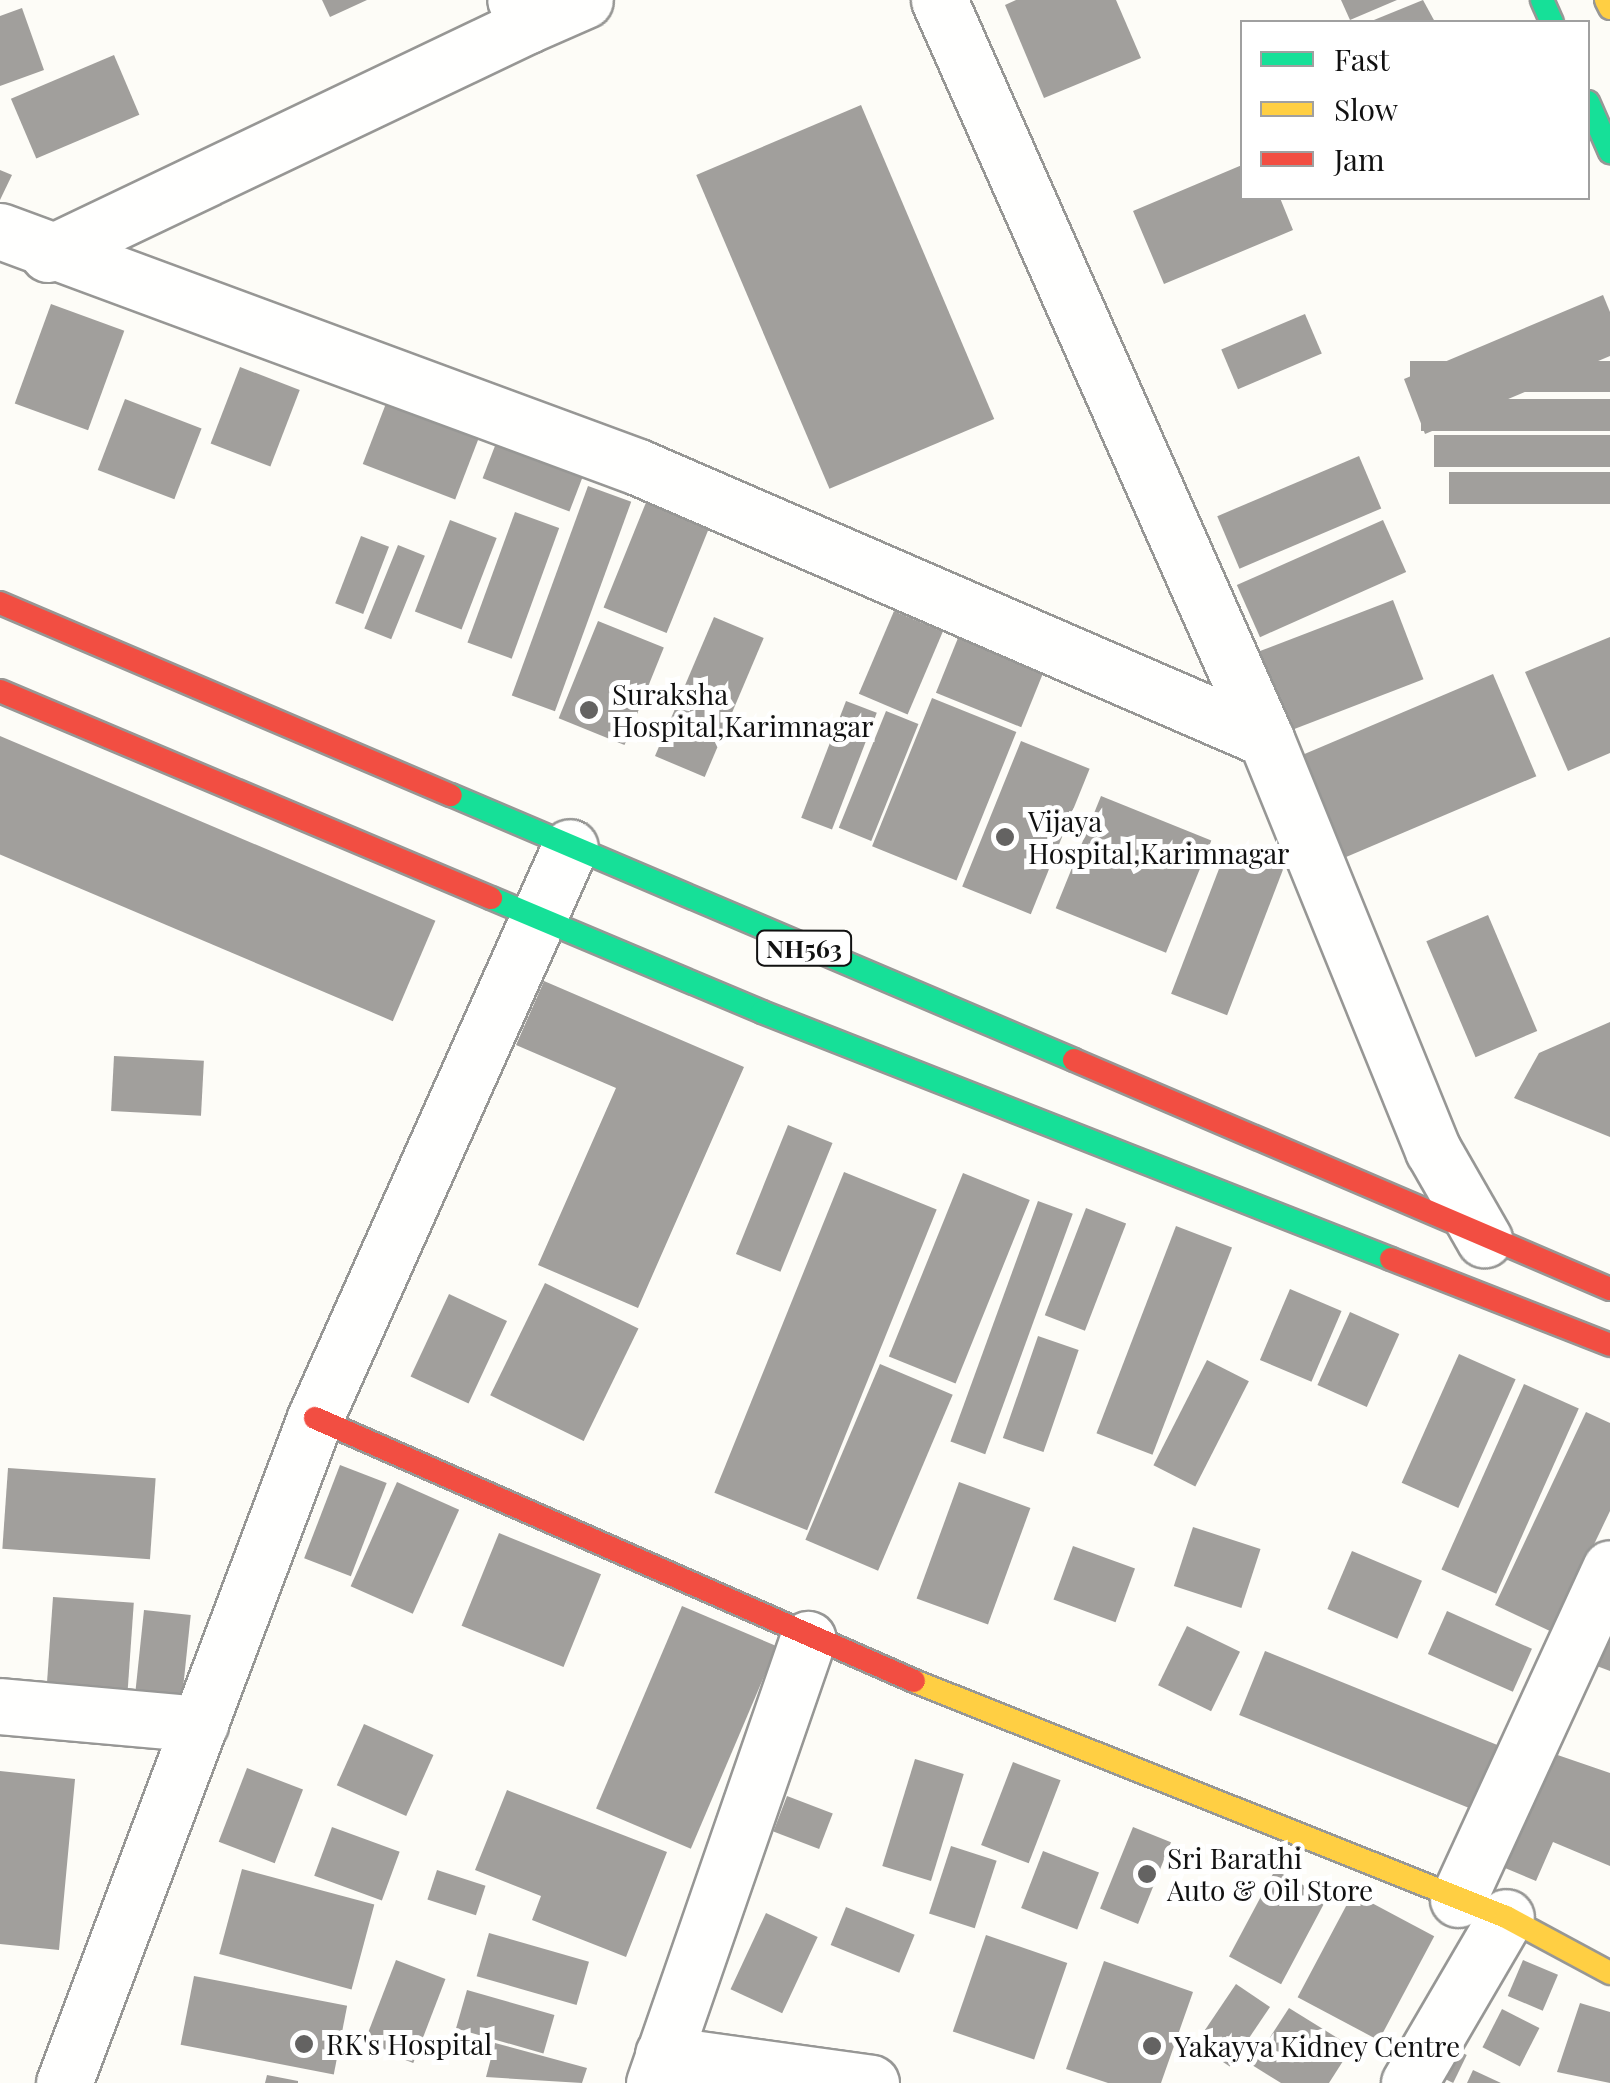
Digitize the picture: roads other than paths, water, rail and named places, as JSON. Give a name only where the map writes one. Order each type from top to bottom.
[{"type":"main road","points":[[1606,0],[1610,8]]},
{"type":"main road","points":[[1590,107],[1610,152]]},
{"type":"main road","name":"NH563","points":[[0,604],[1484,1240],[1610,1289]]},
{"type":"main road","name":"NH563","points":[[0,691],[536,917],[1610,1345]]},
{"type":"main road","points":[[315,1418],[808,1640],[1482,1908],[1610,1973]]},
{"type":"street","points":[[24,243],[521,12],[585,0]]},
{"type":"street","points":[[939,0],[1266,739],[1434,1150],[1484,1240]]},
{"type":"street","points":[[24,243],[638,466],[1266,739]]},
{"type":"street","points":[[64,2083],[315,1418],[570,847]]},
{"type":"street","points":[[1409,2083],[1482,1908],[1610,1568]]},
{"type":"street","points":[[808,1640],[658,2068],[870,2083]]},
{"type":"street","points":[[0,1706],[200,1724]]},
{"type":"place","name":"Suraksha Hospital,Karimnagar","points":[[589,710]]},
{"type":"place","name":"Vijaya Hospital,Karimnagar","points":[[1005,837]]},
{"type":"place","name":"Sri Barathi Auto & Oil Store","points":[[1147,1874]]},
{"type":"place","name":"RK's Hospital","points":[[304,2044]]},
{"type":"place","name":"Yakayya Kidney Centre","points":[[1152,2046]]}]
